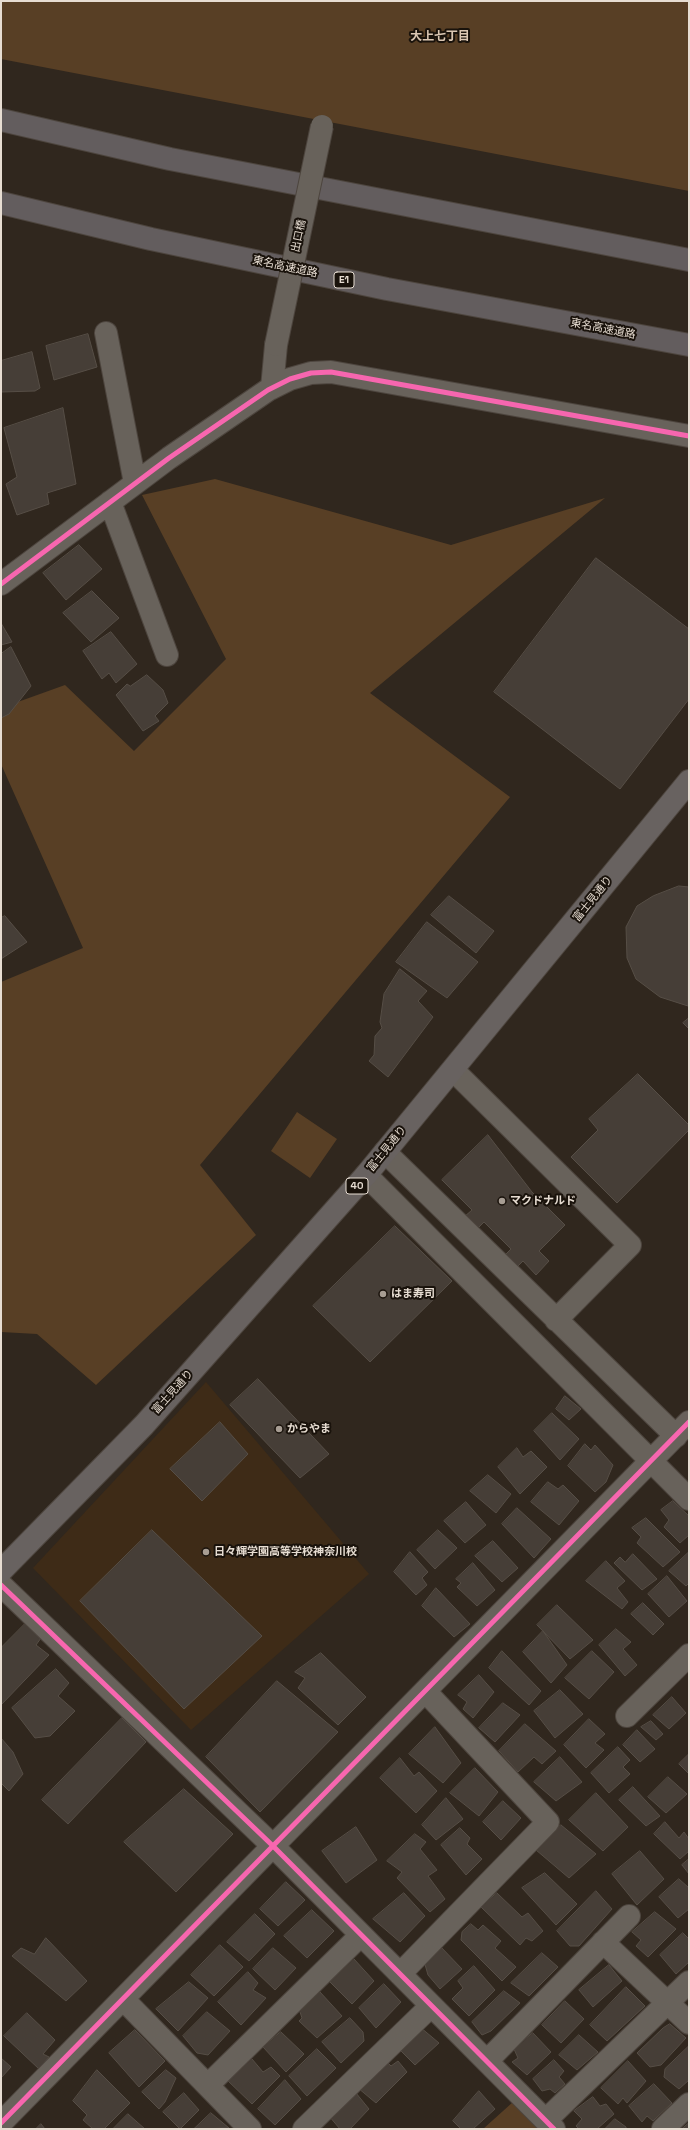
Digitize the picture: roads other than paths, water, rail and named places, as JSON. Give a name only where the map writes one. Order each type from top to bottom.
[{"type":"highway","points":[[1,120],[170,159],[689,260]]},
{"type":"highway","name":"東名高速道路","points":[[1,203],[151,239],[387,289],[689,345]]},
{"type":"main road","name":"富士見通り","points":[[1,1571],[144,1425],[366,1175],[689,781]]},
{"type":"street","name":"出口橋","points":[[272,388],[276,345],[322,126]]},
{"type":"street","points":[[106,333],[135,483]]},
{"type":"street","points":[[1,584],[135,483],[272,388],[311,373],[331,372],[689,436]]},
{"type":"street","points":[[110,502],[167,655]]},
{"type":"street","points":[[453,1070],[630,1245],[556,1320]]},
{"type":"street","points":[[1,2123],[682,1429],[556,1320],[384,1152]]},
{"type":"street","points":[[366,1175],[689,1499]]},
{"type":"street","points":[[1,1585],[273,1846],[550,2125],[689,1982]]},
{"type":"street","points":[[627,1716],[689,1655]]},
{"type":"street","points":[[400,1974],[548,1822],[425,1691]]},
{"type":"street","points":[[487,2061],[629,1916]]},
{"type":"street","points":[[208,2085],[361,1935]]},
{"type":"street","points":[[603,1942],[689,2023]]},
{"type":"street","points":[[123,1999],[250,2129]]},
{"type":"street","points":[[304,2129],[431,2006]]},
{"type":"street","points":[[663,2129],[689,2104]]},
{"type":"place","name":"マクドナルド","points":[[502,1201]]},
{"type":"place","name":"はま寿司","points":[[383,1294]]},
{"type":"place","name":"からやま","points":[[279,1429]]},
{"type":"place","name":"日々輝学園高等学校神奈川校","points":[[206,1552]]},
{"type":"district","name":"大上七丁目","points":[[440,37]]}]
